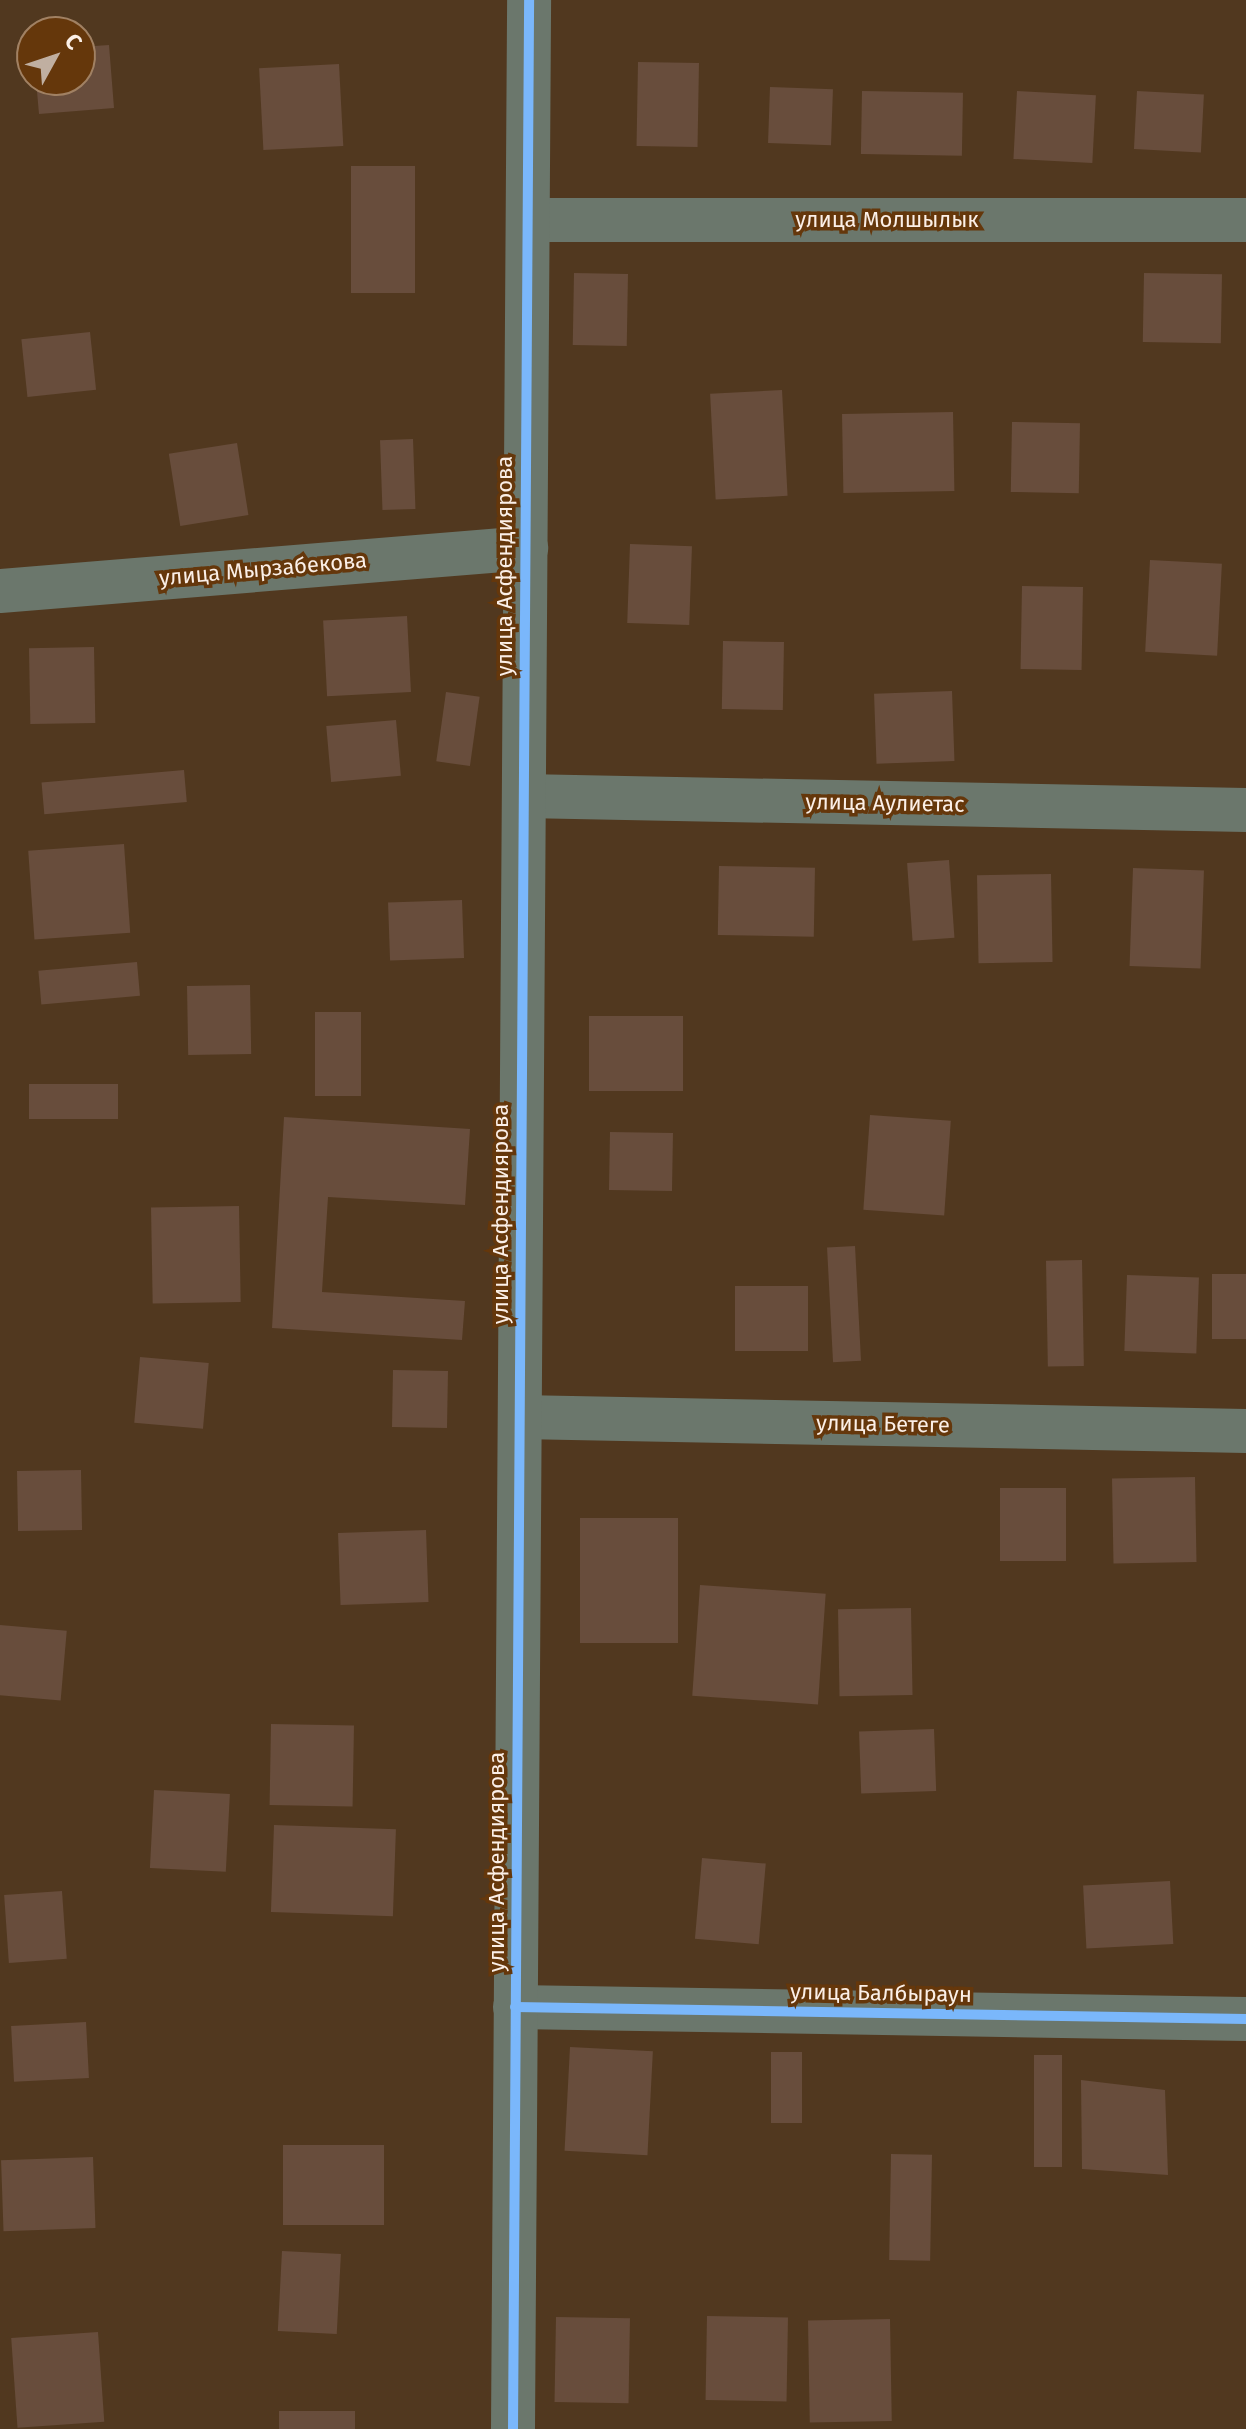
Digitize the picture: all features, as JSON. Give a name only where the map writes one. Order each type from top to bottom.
[{"type":"street","name":"улица Асфендиярова","points":[[513,2429],[529,0]]},
{"type":"street","name":"улица Молшылык","points":[[528,220],[1246,220]]},
{"type":"street","name":"улица Мырзабекова","points":[[0,591],[526,548]]},
{"type":"street","name":"улица Аулиетас","points":[[524,796],[1246,810]]},
{"type":"street","name":"улица Бетеге","points":[[520,1417],[1246,1431]]},
{"type":"street","name":"улица Балбыраун","points":[[515,2007],[1246,2019]]},
{"type":"building","points":[[109,45],[114,108],[39,114],[37,96],[96,96],[96,46]]},
{"type":"building","points":[[638,62],[699,63],[698,147],[637,146]]},
{"type":"building","points":[[339,64],[343,146],[263,150],[259,68]]},
{"type":"building","points":[[770,87],[833,89],[831,145],[768,143]]},
{"type":"building","points":[[862,91],[963,93],[962,156],[861,154]]},
{"type":"building","points":[[1017,91],[1096,95],[1092,163],[1013,159]]},
{"type":"building","points":[[1137,91],[1204,95],[1201,152],[1134,149]]},
{"type":"building","points":[[351,166],[415,166],[415,293],[351,293]]},
{"type":"building","points":[[574,273],[628,274],[627,346],[573,345]]},
{"type":"building","points":[[1144,273],[1222,274],[1221,343],[1143,342]]},
{"type":"building","points":[[90,332],[96,390],[27,397],[21,339]]},
{"type":"building","points":[[782,390],[788,496],[716,500],[710,394]]},
{"type":"building","points":[[953,412],[954,491],[843,493],[842,414]]},
{"type":"building","points":[[1012,422],[1080,423],[1079,493],[1011,492]]},
{"type":"building","points":[[413,439],[415,509],[382,510],[380,440]]},
{"type":"building","points":[[237,443],[248,515],[180,526],[169,454]]},
{"type":"building","points":[[630,544],[692,546],[689,625],[627,623]]},
{"type":"building","points":[[1150,560],[1222,564],[1217,656],[1145,652]]},
{"type":"building","points":[[1022,586],[1083,587],[1082,670],[1021,669]]},
{"type":"building","points":[[407,616],[411,692],[327,696],[323,620]]},
{"type":"building","points":[[723,641],[784,642],[783,710],[722,709]]},
{"type":"building","points":[[94,647],[95,723],[30,724],[29,648]]},
{"type":"building","points":[[952,691],[954,761],[876,764],[874,694]]},
{"type":"building","points":[[446,692],[480,697],[470,766],[436,761]]},
{"type":"building","points":[[396,720],[401,776],[331,782],[326,726]]},
{"type":"building","points":[[184,770],[187,802],[44,814],[42,782]]},
{"type":"building","points":[[124,844],[130,933],[34,939],[28,851]]},
{"type":"building","points":[[949,860],[954,938],[913,941],[907,863]]},
{"type":"building","points":[[719,866],[815,868],[814,937],[718,935]]},
{"type":"building","points":[[1133,868],[1204,870],[1201,968],[1130,966]]},
{"type":"building","points":[[1051,874],[1053,962],[979,963],[977,875]]},
{"type":"building","points":[[462,900],[464,958],[390,961],[388,903]]},
{"type":"building","points":[[137,962],[140,996],[41,1004],[38,971]]},
{"type":"building","points":[[250,985],[251,1054],[188,1055],[187,986]]},
{"type":"building","points":[[315,1012],[361,1012],[361,1096],[315,1096]]},
{"type":"building","points":[[589,1016],[683,1016],[683,1091],[589,1091]]},
{"type":"building","points":[[29,1084],[118,1084],[118,1119],[29,1119]]},
{"type":"building","points":[[870,1115],[951,1121],[944,1215],[863,1210]]},
{"type":"building","points":[[284,1117],[470,1129],[465,1205],[328,1197],[322,1292],[465,1301],[462,1340],[272,1328]]},
{"type":"building","points":[[610,1132],[673,1133],[672,1191],[609,1190]]},
{"type":"building","points":[[239,1206],[241,1302],[153,1304],[151,1208]]},
{"type":"building","points":[[855,1246],[861,1361],[833,1362],[827,1247]]},
{"type":"building","points":[[1082,1260],[1084,1366],[1048,1367],[1046,1261]]},
{"type":"building","points":[[1212,1274],[1246,1274],[1246,1339],[1212,1339]]},
{"type":"building","points":[[1127,1275],[1199,1278],[1196,1353],[1124,1351]]},
{"type":"building","points":[[735,1286],[808,1286],[808,1351],[735,1351]]},
{"type":"building","points":[[140,1357],[209,1363],[203,1429],[134,1423]]},
{"type":"building","points":[[393,1370],[448,1371],[447,1428],[392,1427]]},
{"type":"building","points":[[81,1470],[82,1530],[18,1531],[17,1471]]},
{"type":"building","points":[[1195,1477],[1196,1562],[1113,1563],[1112,1478]]},
{"type":"building","points":[[1000,1488],[1066,1488],[1066,1561],[1000,1561]]},
{"type":"building","points":[[580,1518],[678,1518],[678,1643],[580,1643]]},
{"type":"building","points":[[426,1530],[429,1602],[341,1605],[338,1533]]},
{"type":"building","points":[[700,1585],[826,1594],[818,1705],[692,1696]]},
{"type":"building","points":[[911,1608],[913,1695],[840,1696],[838,1609]]},
{"type":"building","points":[[0,1625],[67,1631],[61,1701],[0,1695]]},
{"type":"building","points":[[271,1724],[354,1725],[353,1806],[270,1805]]},
{"type":"building","points":[[934,1729],[936,1791],[861,1794],[859,1732]]},
{"type":"building","points":[[154,1790],[230,1794],[226,1872],[150,1868]]},
{"type":"building","points":[[274,1825],[396,1829],[393,1916],[271,1912]]},
{"type":"building","points":[[702,1858],[766,1864],[759,1944],[695,1939]]},
{"type":"building","points":[[1170,1881],[1173,1944],[1086,1948],[1083,1886]]},
{"type":"building","points":[[62,1891],[67,1959],[9,1963],[4,1895]]},
{"type":"building","points":[[86,2022],[89,2078],[14,2082],[11,2026]]},
{"type":"building","points":[[570,2047],[653,2051],[647,2155],[565,2151]]},
{"type":"building","points":[[771,2052],[802,2052],[802,2123],[771,2123]]},
{"type":"building","points":[[1034,2055],[1062,2055],[1062,2167],[1034,2167]]},
{"type":"building","points":[[1081,2080],[1165,2090],[1168,2175],[1082,2169]]},
{"type":"building","points":[[283,2145],[384,2145],[384,2225],[283,2225]]},
{"type":"building","points":[[891,2154],[932,2155],[930,2261],[889,2260]]},
{"type":"building","points":[[93,2157],[95,2228],[4,2231],[1,2160]]},
{"type":"building","points":[[282,2251],[341,2254],[337,2334],[278,2331]]},
{"type":"building","points":[[707,2316],[788,2317],[787,2401],[706,2400]]},
{"type":"building","points":[[556,2317],[630,2318],[629,2403],[555,2402]]},
{"type":"building","points":[[890,2319],[892,2421],[810,2422],[808,2320]]},
{"type":"building","points":[[98,2332],[104,2422],[17,2428],[11,2338]]},
{"type":"building","points":[[279,2411],[355,2411],[355,2429],[279,2429]]},
{"type":"cycle path","points":[[513,2429],[529,0]]},
{"type":"cycle path","points":[[515,2007],[1246,2019]]}]
